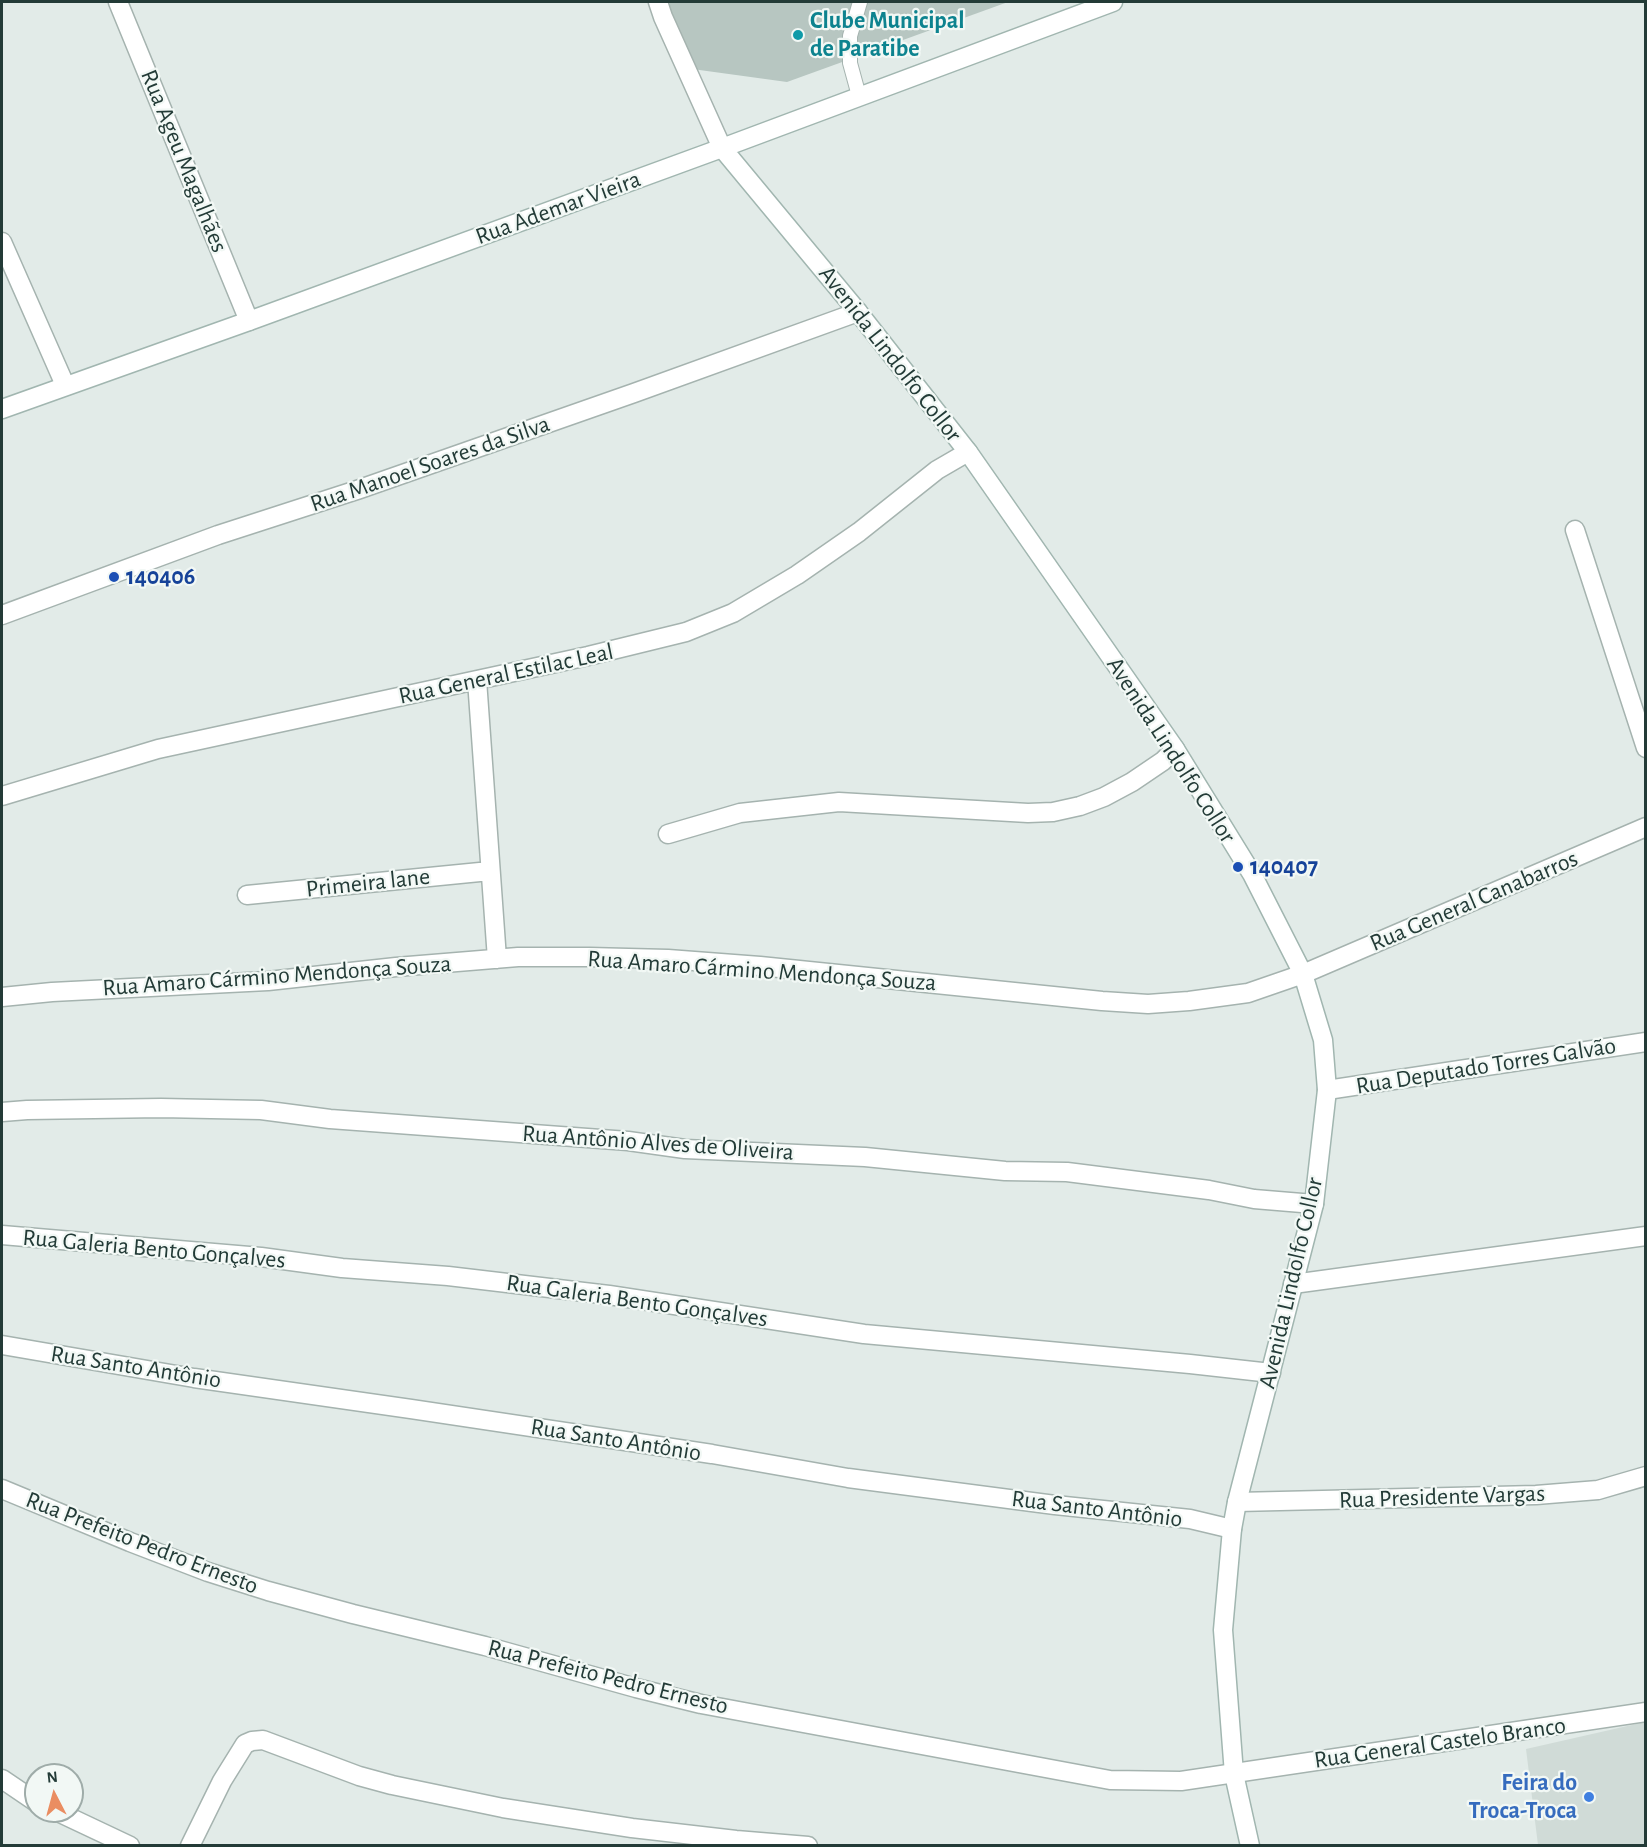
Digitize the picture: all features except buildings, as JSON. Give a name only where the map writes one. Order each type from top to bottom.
[{"type":"street","name":"Rua Ageu Magalhães","points":[[118,2],[249,321]]},
{"type":"street","name":"Avenida Lindolfo Collor","points":[[658,2],[722,148],[858,312],[968,452],[1175,749],[1251,874],[1303,974],[1323,1040],[1327,1090],[1314,1204],[1237,1502],[1232,1528],[1223,1630],[1234,1774],[1250,1845]]},
{"type":"street","name":"Rua Ademar Vieira","points":[[2,409],[722,148],[1113,2]]},
{"type":"street","points":[[2,242],[65,385]]},
{"type":"street","name":"Rua Manoel Soares da Silva","points":[[2,615],[218,536],[612,401],[858,312]]},
{"type":"street","name":"Rua General Estilac Leal","points":[[2,796],[158,749],[642,644],[686,632],[734,613],[806,569],[859,532],[937,470],[968,452]]},
{"type":"street","points":[[1575,530],[1646,748]]},
{"type":"street","points":[[477,680],[497,959]]},
{"type":"street","points":[[668,834],[740,813],[839,802],[1028,813],[1053,812],[1080,806],[1104,797],[1132,782],[1163,761],[1175,749]]},
{"type":"street","name":"Rua General Canabarros","points":[[1303,974],[1646,827]]},
{"type":"street","name":"Primeira lane","points":[[247,895],[490,871]]},
{"type":"street","name":"Rua Amaro Cármino Mendonça Souza","points":[[2,997],[52,992],[268,981],[497,959],[589,957],[668,959],[760,966],[1148,1004],[1248,993],[1303,974]]},
{"type":"street","name":"Rua Deputado Torres Galvão","points":[[1327,1090],[1646,1042]]},
{"type":"street","name":"Rua Antônio Alves de Oliveira","points":[[2,1112],[161,1108],[261,1110],[330,1119],[628,1141],[686,1149],[865,1157],[1005,1171],[1067,1172],[1209,1190],[1254,1199],[1314,1204]]},
{"type":"street","name":"Rua Galeria Bento Gonçalves","points":[[2,1235],[261,1257],[342,1268],[448,1276],[609,1295],[864,1334],[1271,1373]]},
{"type":"street","points":[[1293,1284],[1646,1236]]},
{"type":"street","name":"Rua Santo Antônio","points":[[2,1345],[194,1378],[712,1454],[848,1478],[1055,1505],[1190,1519],[1232,1528]]},
{"type":"street","name":"Rua Presidente Vargas","points":[[1237,1502],[1536,1495],[1598,1490],[1646,1476]]},
{"type":"street","name":"Rua Prefeito Pedro Ernesto","points":[[2,1489],[208,1572],[268,1591],[486,1646],[701,1704],[1110,1780],[1181,1780],[1234,1774]]},
{"type":"street","name":"Rua General Castelo Branco","points":[[1234,1774],[1646,1713]]},
{"type":"street","points":[[190,1845],[222,1781],[245,1744],[263,1740],[359,1776],[503,1808],[632,1828],[736,1840],[808,1845]]},
{"type":"street","points":[[2,1779],[24,1794]]},
{"type":"street","points":[[82,1823],[130,1845]]},
{"type":"lane","points":[[859,96],[850,63],[850,36],[860,2]]},
{"type":"shaded area","name":"Feira do Troca-Troca","points":[[1645,1722],[1645,1845],[1538,1845],[1526,1749]]},
{"type":"place","name":"Clube Municipal de Paratibe","points":[[798,35]]},
{"type":"place","name":"140406","points":[[114,577]]},
{"type":"place","name":"140407","points":[[1238,867]]},
{"type":"place","name":"Feira do Troca-Troca","points":[[1589,1797]]}]
